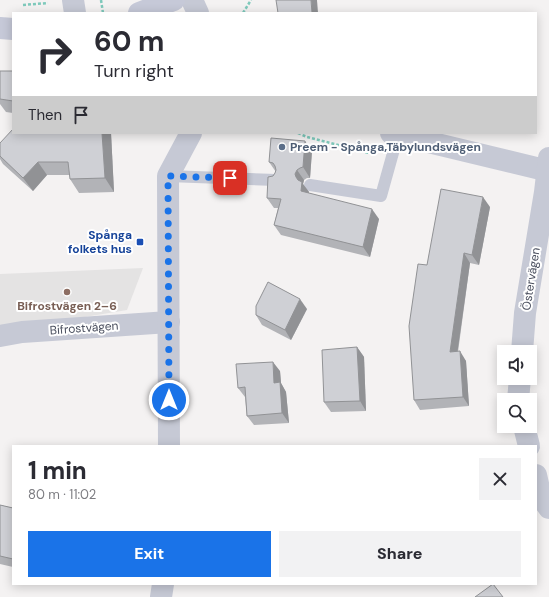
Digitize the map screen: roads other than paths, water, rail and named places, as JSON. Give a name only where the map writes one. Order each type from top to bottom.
[{"type":"street","points":[[142,12],[174,0]]},
{"type":"street","points":[[192,0],[198,12]]},
{"type":"street","points":[[0,28],[12,29]]},
{"type":"street","points":[[169,445],[168,176],[189,134]]},
{"type":"street","points":[[395,134],[548,167]]},
{"type":"street","name":"Östervägen","points":[[523,345],[525,313],[548,167]]},
{"type":"street","name":"Bifrostvägen","points":[[0,336],[22,332],[169,322]]},
{"type":"street","points":[[526,433],[529,445]]},
{"type":"street","points":[[537,479],[541,497],[549,508]]},
{"type":"street","points":[[161,597],[163,585]]},
{"type":"lane","points":[[310,185],[381,196],[395,134]]},
{"type":"lane","points":[[168,176],[276,180]]},
{"type":"place","name":"Preem - Spånga,Täbylundsvägen","points":[[282,147]]},
{"type":"place","name":"Spånga folkets hus","points":[[140,242]]},
{"type":"place","name":"Bifrostvägen 2–6","points":[[67,292]]}]
